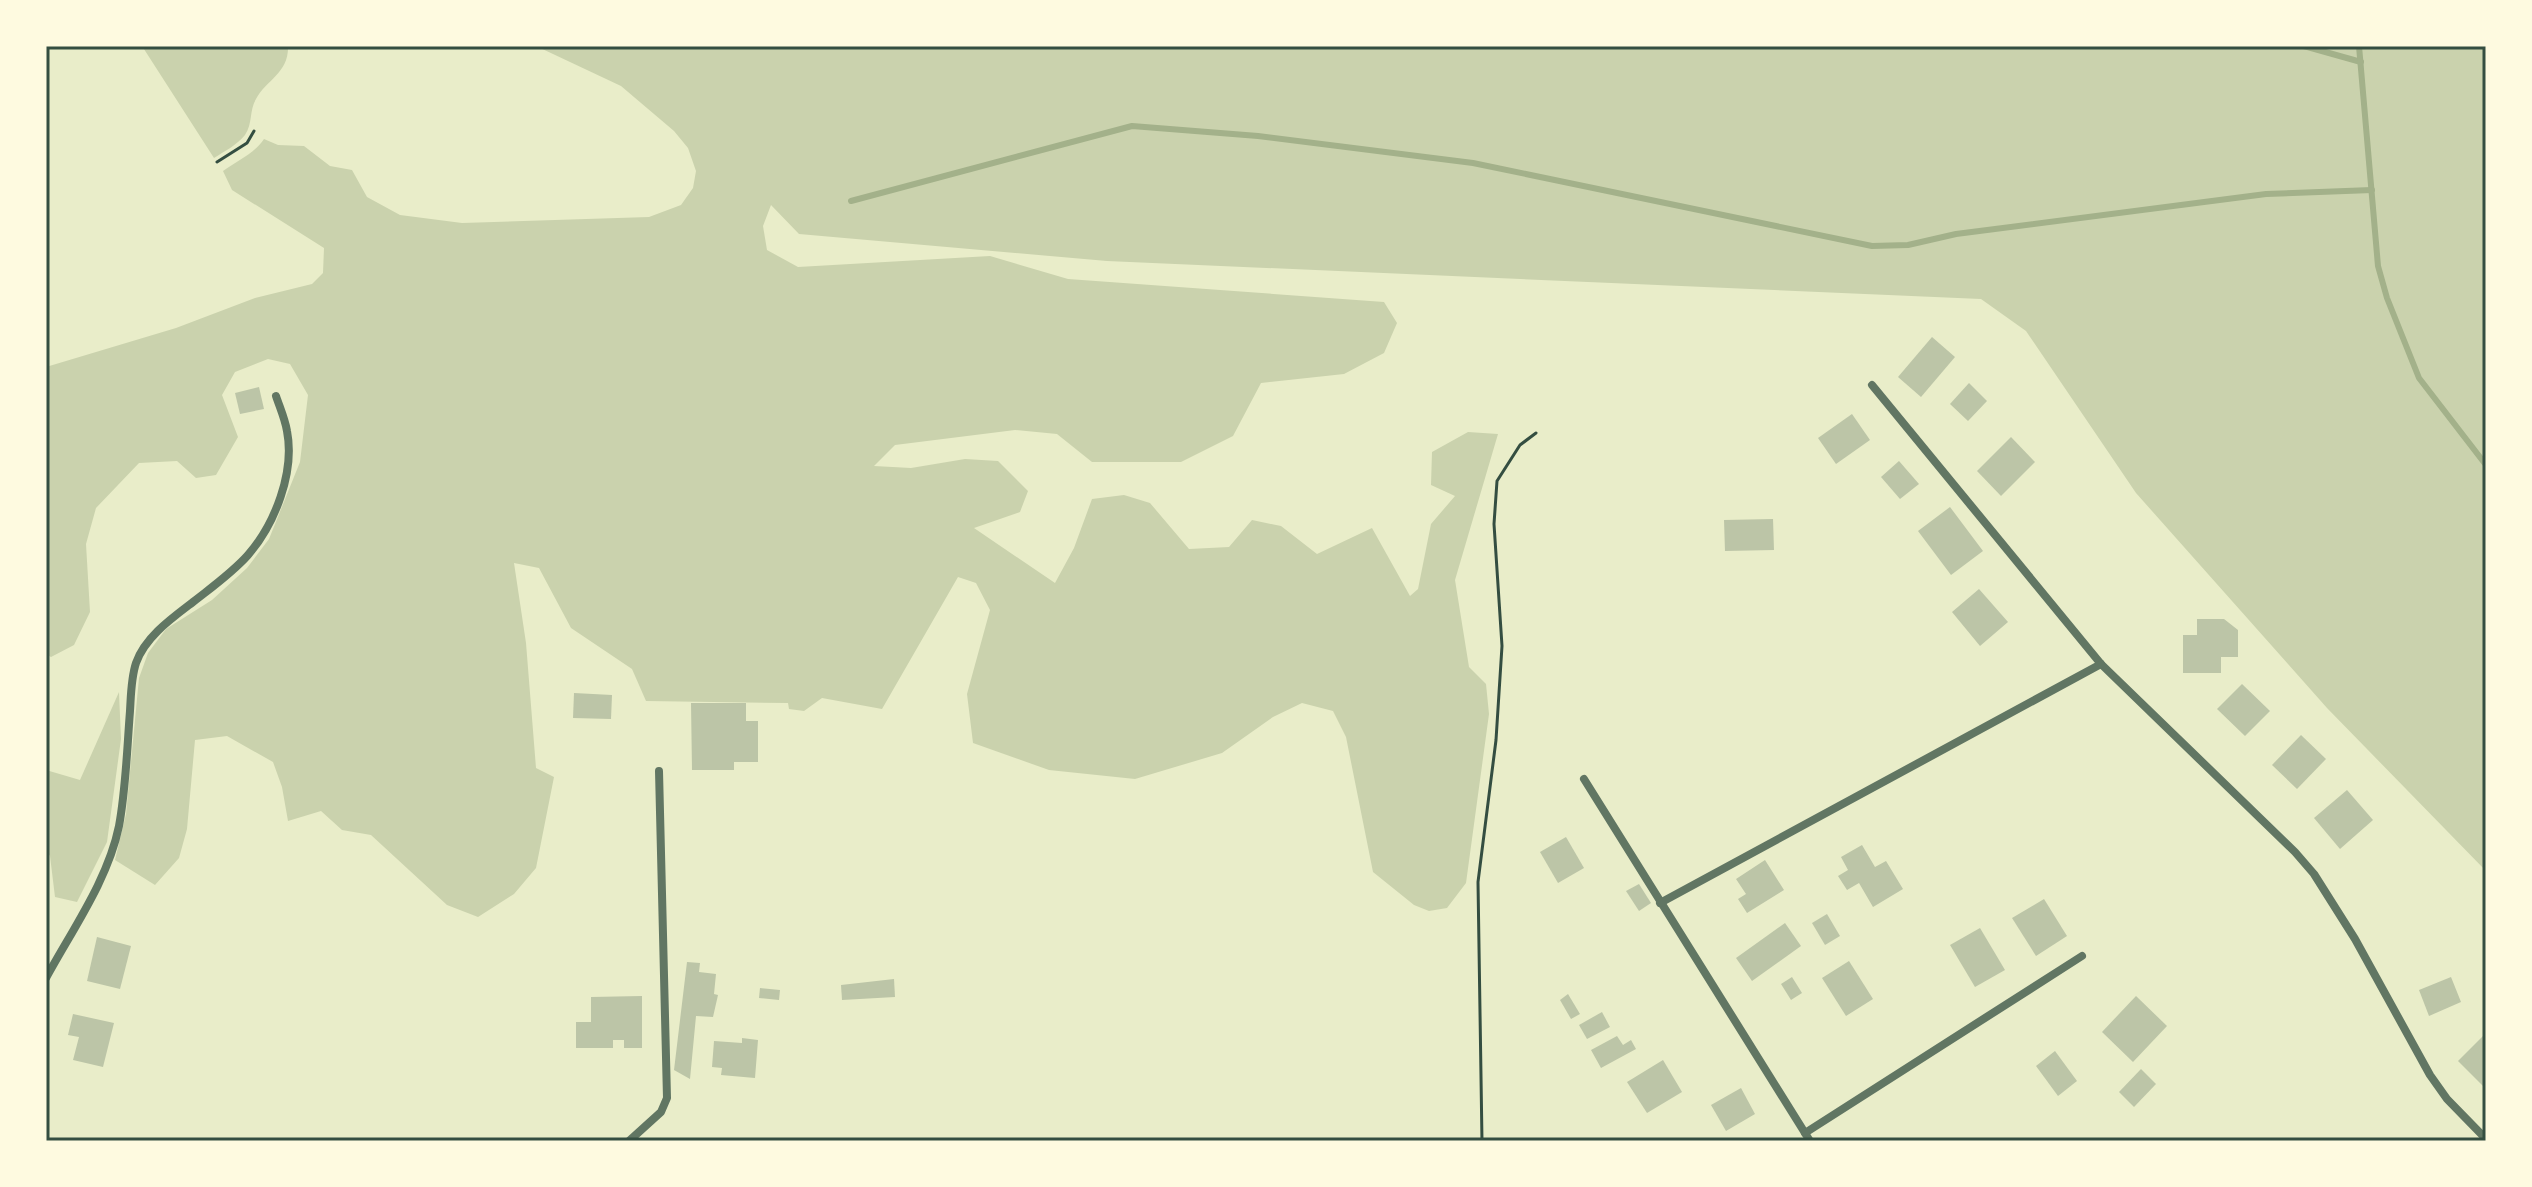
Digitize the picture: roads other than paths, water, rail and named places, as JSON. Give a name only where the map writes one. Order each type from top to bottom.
[{"type":"street","points":[[1872,385],[2101,664],[2314,874],[2355,939],[2430,1075],[2447,1099],[2486,1139]]},
{"type":"street","points":[[46,978],[114,848],[121,811],[133,677],[140,654],[168,622],[221,581],[246,557],[263,534],[277,504],[284,486],[289,447],[287,429],[276,396]]},
{"type":"street","points":[[1660,903],[2101,664]]},
{"type":"street","points":[[629,1141],[661,1112],[667,1098],[659,771]]},
{"type":"street","points":[[1584,779],[1808,1137],[2082,956]]},
{"type":"waterway","points":[[2304,46],[2361,62]]},
{"type":"waterway","points":[[2359,46],[2378,266],[2387,298],[2419,378],[2486,465]]},
{"type":"waterway","points":[[851,201],[1132,126],[1258,136],[1473,163],[1872,246],[1908,245],[1956,234],[2266,194],[2372,190]]}]
